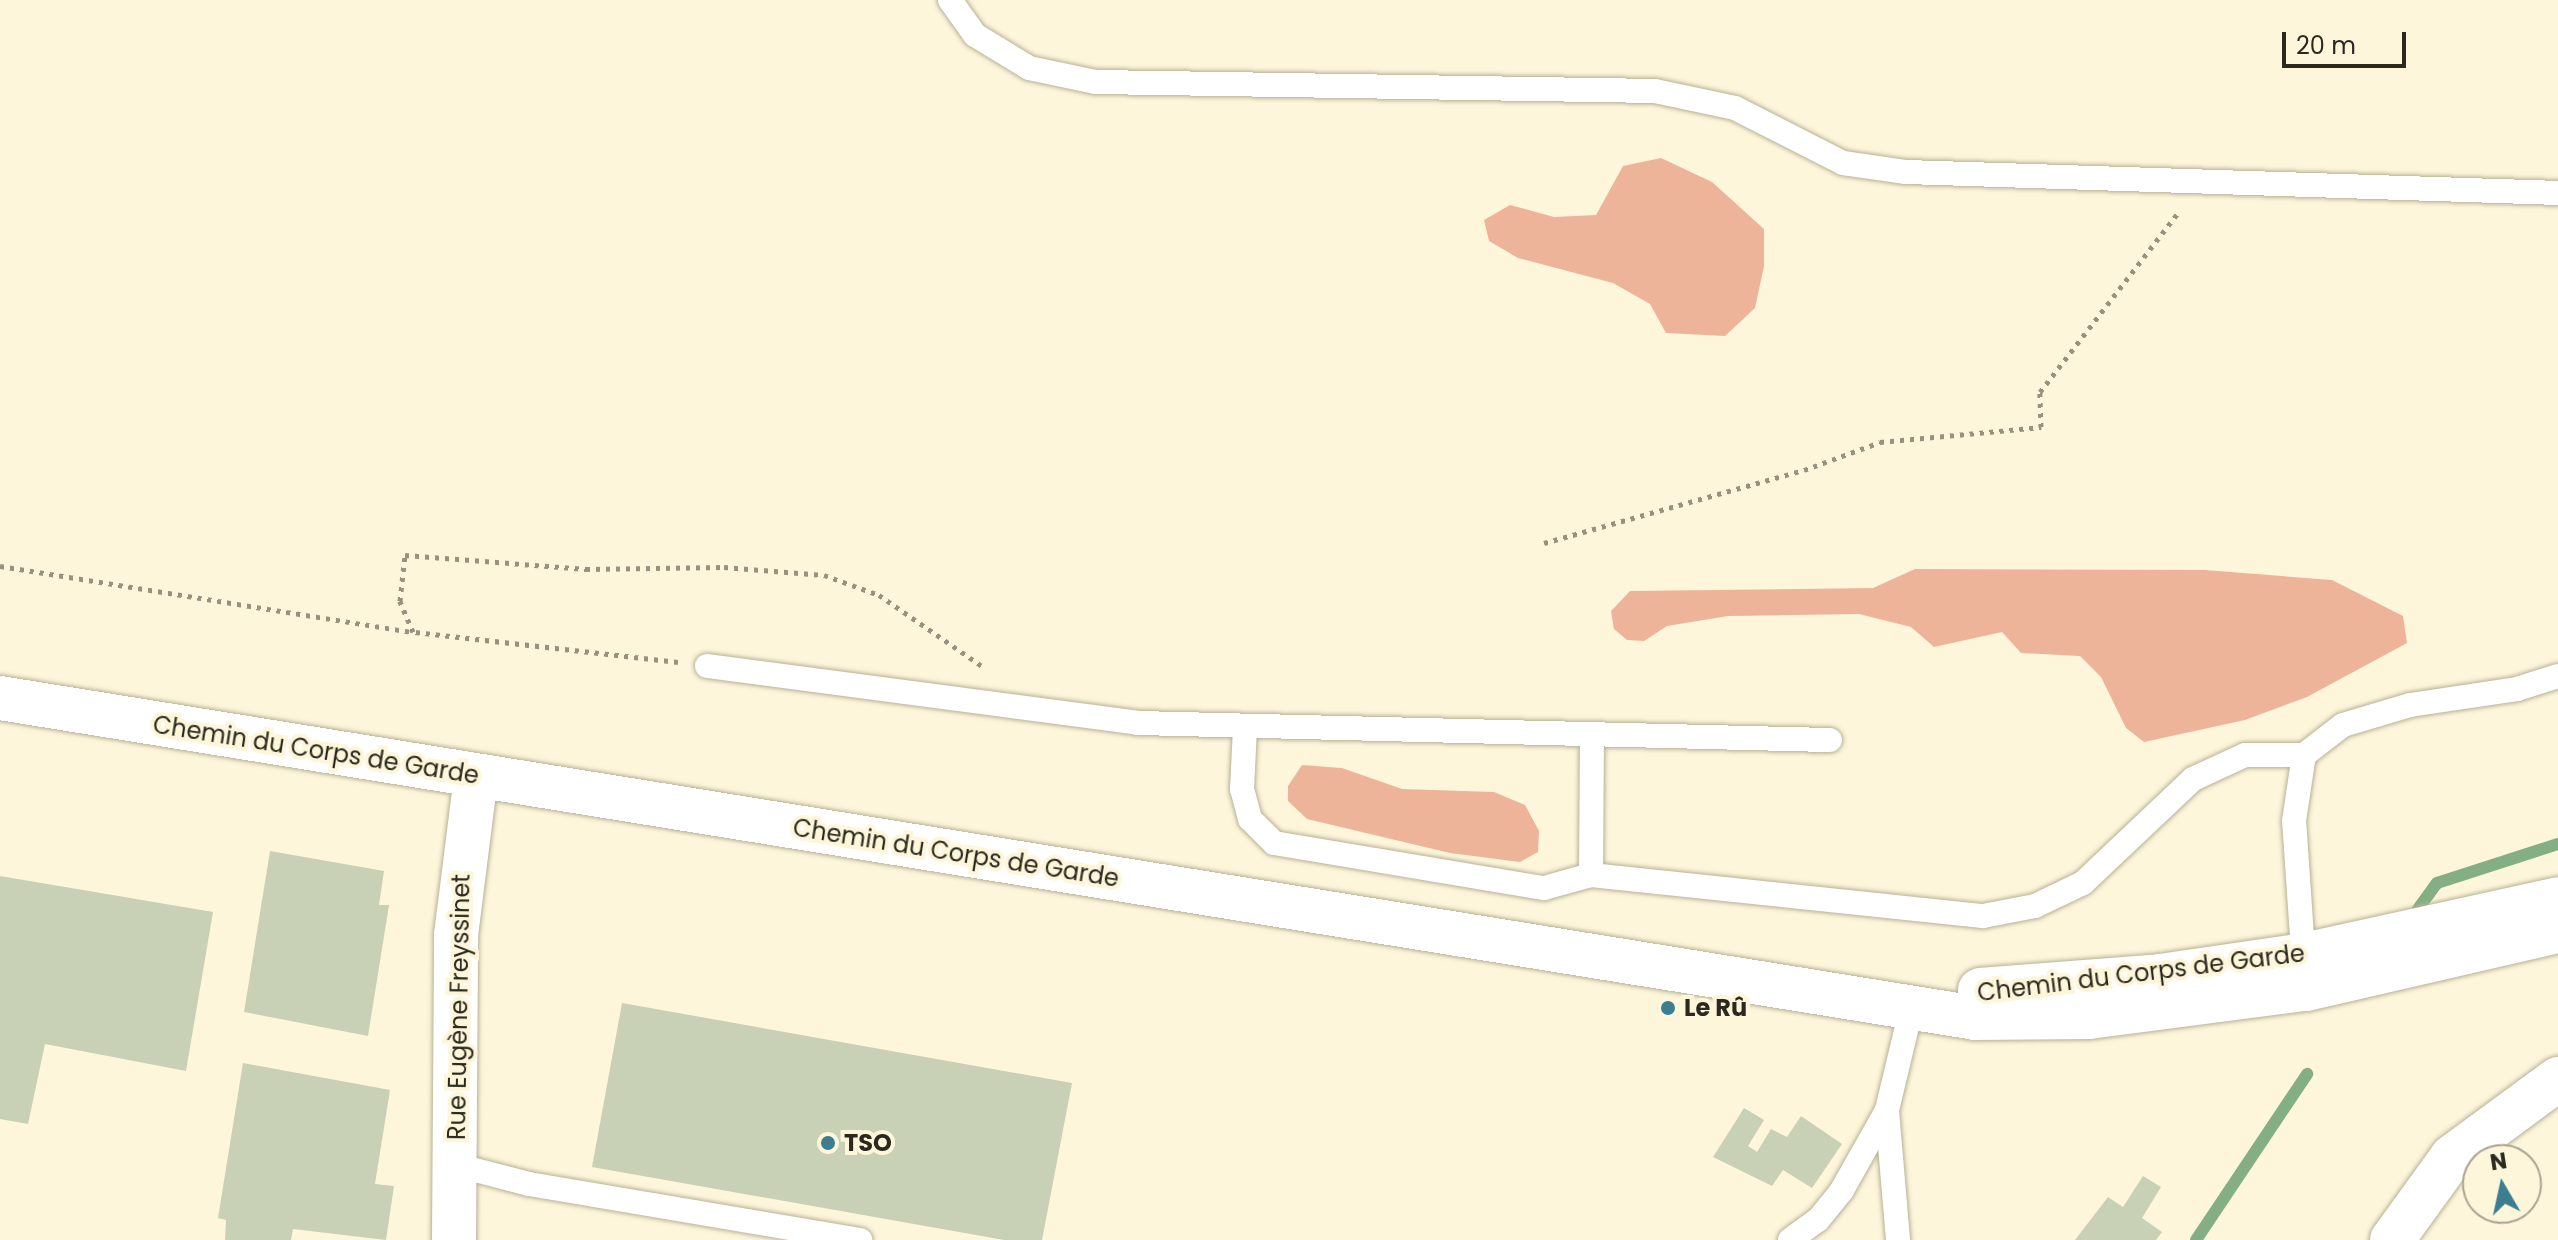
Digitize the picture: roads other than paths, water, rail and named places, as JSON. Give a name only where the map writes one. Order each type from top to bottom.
[{"type":"street","name":"Chemin du Corps de Garde","points":[[0,698],[1764,987],[1912,1006],[1975,1018],[2089,1017],[2305,972],[2558,931]]},
{"type":"street","name":"Rue Eugène Freyssinet","points":[[454,1240],[456,935],[476,776]]},
{"type":"street","name":"Chemin du Corps de Garde","points":[[2305,972],[2558,899]]},
{"type":"street","points":[[2392,1240],[2452,1157],[2558,1079]]},
{"type":"lane","points":[[950,0],[975,35],[1029,68],[1096,82],[1655,91],[1735,108],[1843,163],[1906,172],[2558,193]]},
{"type":"lane","points":[[707,666],[1138,723],[1830,740]]},
{"type":"lane","points":[[1245,728],[1242,789],[1250,819],[1274,843],[1544,888],[1591,875],[1983,916],[2035,906],[2083,883],[2193,779],[2245,755],[2304,755],[2343,725],[2410,705],[2517,689],[2558,676]]},
{"type":"lane","points":[[1591,875],[1592,735]]},
{"type":"lane","points":[[2304,755],[2294,821],[2305,972]]},
{"type":"lane","points":[[1790,1240],[1818,1220],[1842,1190],[1887,1110],[1912,1006]]},
{"type":"lane","points":[[1887,1110],[1898,1240]]},
{"type":"lane","points":[[456,1165],[529,1184],[860,1240]]},
{"type":"waterway","points":[[2418,909],[2437,883],[2558,844]]},
{"type":"waterway","points":[[2196,1240],[2307,1074]]},
{"type":"place","name":"Le Rû","points":[[1668,1008]]},
{"type":"place","name":"TSO","points":[[828,1143]]}]
